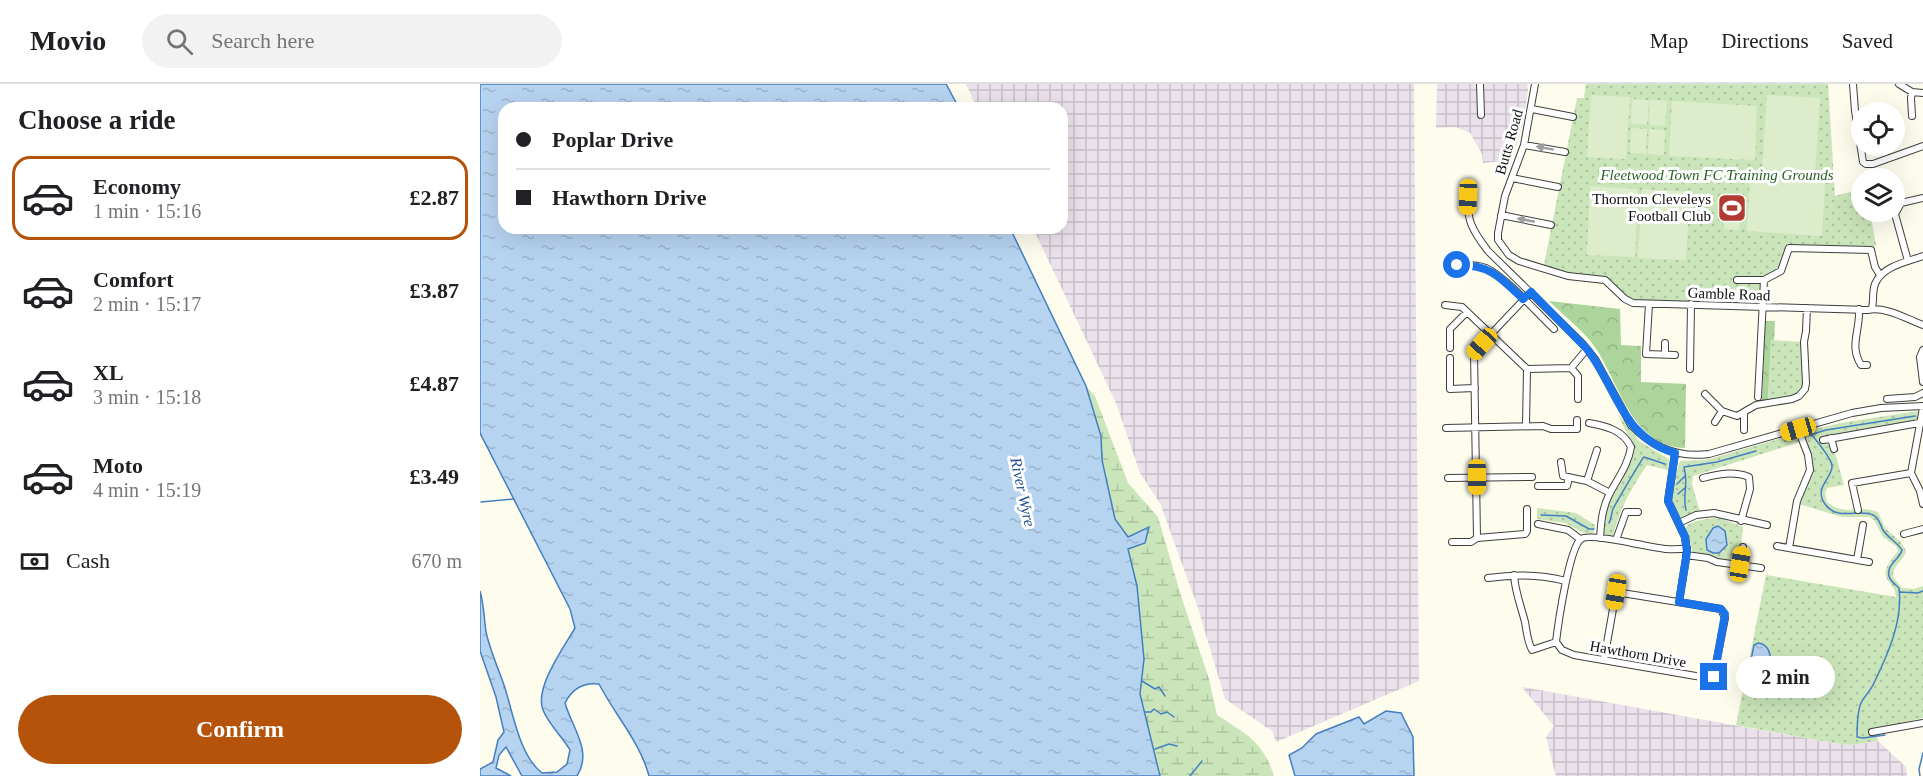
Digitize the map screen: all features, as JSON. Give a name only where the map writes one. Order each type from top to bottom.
[{"type":"street","points":[[1480,84],[1481,115]]},
{"type":"street","name":"Butts Road","points":[[1535,84],[1524,145],[1501,215],[1498,240],[1509,255],[1519,261],[1569,276],[1595,279]]},
{"type":"street","points":[[1853,84],[1863,162],[1873,164],[1923,146]]},
{"type":"street","points":[[1899,84],[1912,92],[1923,93]]},
{"type":"street","points":[[1912,92],[1912,116]]},
{"type":"street","points":[[1532,110],[1573,117]]},
{"type":"street","points":[[1524,145],[1565,152]]},
{"type":"street","points":[[1512,178],[1558,187]]},
{"type":"street","points":[[1469,191],[1468,215],[1476,235],[1488,251],[1587,349],[1595,359],[1631,425],[1651,443],[1675,453],[1699,456],[1865,411],[1923,407],[1911,474],[1920,491],[1923,504]]},
{"type":"street","points":[[1905,202],[1923,198]]},
{"type":"street","points":[[1501,215],[1551,225]]},
{"type":"street","points":[[1897,222],[1908,261]]},
{"type":"street","points":[[1737,280],[1764,280],[1781,271],[1787,251],[1792,247],[1871,250],[1875,267],[1880,275]]},
{"type":"street","points":[[1923,256],[1889,269],[1880,275],[1874,288],[1872,308],[1890,312],[1923,325]]},
{"type":"street","points":[[1457,265],[1473,264],[1486,268],[1498,276],[1554,329]]},
{"type":"street","name":"Gamble Road","points":[[1595,279],[1610,283],[1628,302],[1872,308]]},
{"type":"street","points":[[1758,397],[1764,280]]},
{"type":"street","points":[[1477,538],[1474,352],[1531,292]]},
{"type":"street","points":[[1648,304],[1646,358],[1665,354],[1675,355]]},
{"type":"street","points":[[1690,369],[1691,304]]},
{"type":"street","points":[[1445,305],[1456,305],[1467,312],[1527,369],[1571,368],[1587,349]]},
{"type":"street","points":[[1705,394],[1722,411],[1733,416],[1756,405],[1799,396],[1805,389],[1806,382],[1804,342],[1807,308]]},
{"type":"street","points":[[1857,374],[1864,365],[1855,353],[1854,347],[1860,326],[1860,309]]},
{"type":"street","points":[[1450,348],[1450,328],[1467,312]]},
{"type":"street","points":[[1665,343],[1665,354]]},
{"type":"street","points":[[1923,350],[1920,357],[1923,382]]},
{"type":"street","points":[[1450,358],[1450,389],[1475,388]]},
{"type":"street","points":[[1571,368],[1578,376],[1578,399]]},
{"type":"street","points":[[1526,426],[1527,369]]},
{"type":"street","points":[[1710,399],[1715,392]]},
{"type":"street","points":[[1887,399],[1915,397],[1923,393]]},
{"type":"street","points":[[1715,422],[1722,411]]},
{"type":"street","points":[[1744,412],[1744,430]]},
{"type":"street","points":[[1446,428],[1526,426],[1577,429],[1577,420]]},
{"type":"street","points":[[1589,423],[1623,435],[1631,447],[1623,472],[1603,509],[1600,538]]},
{"type":"street","points":[[1823,440],[1919,423]]},
{"type":"street","points":[[1789,548],[1797,501],[1810,470],[1798,429]]},
{"type":"street","points":[[1832,438],[1834,449]]},
{"type":"street","points":[[1587,482],[1597,450]]},
{"type":"street","points":[[1616,592],[1679,602],[1687,552],[1685,537],[1670,505],[1668,495],[1675,453]]},
{"type":"street","points":[[1561,462],[1562,475],[1587,482],[1610,493]]},
{"type":"street","points":[[1703,478],[1718,474],[1747,476],[1753,470]]},
{"type":"street","points":[[1857,510],[1850,484],[1911,474]]},
{"type":"street","points":[[1741,520],[1750,489],[1747,476]]},
{"type":"street","points":[[1448,478],[1532,477]]},
{"type":"street","points":[[1538,486],[1567,486],[1569,477]]},
{"type":"street","points":[[1452,542],[1471,542],[1477,538],[1525,534],[1527,509]]},
{"type":"street","points":[[1616,540],[1626,512],[1638,512]]},
{"type":"street","points":[[1678,523],[1696,515],[1714,513],[1767,525]]},
{"type":"street","points":[[1538,524],[1568,530],[1580,539]]},
{"type":"street","points":[[1857,560],[1863,525]]},
{"type":"street","points":[[1904,534],[1923,529]]},
{"type":"street","points":[[1514,575],[1516,593],[1525,622],[1526,639],[1532,652],[1556,642],[1566,581],[1574,552],[1580,539],[1585,537],[1687,552],[1717,562],[1761,568]]},
{"type":"street","points":[[1777,546],[1869,562]]},
{"type":"street","points":[[1740,564],[1743,547]]},
{"type":"street","points":[[1488,578],[1514,575],[1544,576],[1566,581]]},
{"type":"street","points":[[1604,660],[1617,584]]},
{"type":"street","name":"Hawthorn Drive","points":[[1556,642],[1562,650],[1570,654],[1713,679],[1725,618],[1724,612],[1721,609],[1679,602]]},
{"type":"street","points":[[1872,732],[1923,723]]},
{"type":"shaded area","points":[[966,84],[1414,84],[1419,681],[1276,742],[1272,731],[1225,699],[1198,608],[1160,503],[1140,473],[1116,403],[1036,234],[1068,234],[1068,102],[974,102]]},
{"type":"shaded area","points":[[1437,84],[1527,84],[1524,121],[1512,160],[1483,163],[1482,154],[1470,133],[1456,127],[1436,128]]},
{"type":"shaded area","points":[[1522,687],[1833,743],[1850,745],[1878,741],[1906,767],[1907,776],[1556,776],[1546,737],[1554,726]]},
{"type":"green space","name":"Fleetwood Town FC Training Grounds","points":[[1586,84],[1828,84],[1835,196],[1851,192],[1851,222],[1872,222],[1876,245],[1871,250],[1792,247],[1781,271],[1764,280],[1763,307],[1633,303],[1610,283],[1543,270],[1577,98],[1584,98]]},
{"type":"green space","points":[[1591,95],[1630,97],[1626,159],[1587,157]]},
{"type":"green space","points":[[1767,95],[1820,98],[1815,173],[1762,169]]},
{"type":"green space","points":[[1632,99],[1649,100],[1647,125],[1631,124]]},
{"type":"green space","points":[[1650,100],[1667,101],[1665,126],[1649,125]]},
{"type":"green space","points":[[1672,101],[1757,106],[1755,160],[1669,156]]},
{"type":"green space","points":[[1631,128],[1647,129],[1646,154],[1630,153]]},
{"type":"green space","points":[[1649,129],[1665,130],[1664,155],[1648,154]]},
{"type":"green space","points":[[1750,179],[1825,183],[1822,236],[1747,231]]},
{"type":"green space","points":[[1590,186],[1638,189],[1635,257],[1587,255]]},
{"type":"green space","points":[[1642,189],[1690,192],[1686,260],[1638,258]]},
{"type":"green space","name":"Thornton Cleveleys Football Club","points":[[1724,194],[1740,194],[1739,230],[1724,229]]},
{"type":"green space","points":[[1011,234],[1086,386],[1095,396],[1128,483],[1158,517],[1209,679],[1217,715],[1245,733],[1259,746],[1274,776],[1136,776]]},
{"type":"green space","points":[[1549,301],[1620,309],[1621,345],[1641,346],[1641,382],[1686,384],[1685,448],[1666,444],[1651,436],[1638,423],[1592,343]]},
{"type":"green space","points":[[1765,321],[1775,321],[1774,340],[1771,340],[1768,400],[1762,400]]},
{"type":"green space","points":[[1771,340],[1804,342],[1806,383],[1799,396],[1768,403]]},
{"type":"green space","points":[[1918,411],[1917,421],[1822,437],[1823,440],[1831,438],[1844,485],[1827,488],[1825,493],[1827,502],[1840,509],[1865,509],[1878,512],[1885,528],[1901,542],[1906,551],[1893,577],[1902,588],[1914,589],[1923,586],[1923,718],[1875,729],[1878,741],[1850,745],[1736,725],[1766,575],[1896,597],[1887,579],[1886,570],[1898,551],[1896,546],[1883,537],[1874,520],[1869,517],[1842,517],[1799,504],[1811,456],[1803,431]]},
{"type":"green space","points":[[1617,413],[1639,441],[1669,459],[1668,470],[1647,465],[1627,499],[1613,536],[1604,534],[1605,516],[1626,472],[1634,447]]},
{"type":"green space","points":[[1796,434],[1800,442],[1693,476],[1692,484],[1700,512],[1679,518],[1674,504],[1673,490],[1680,461],[1706,460]]},
{"type":"green space","points":[[1537,508],[1576,513],[1595,525],[1593,535],[1586,534],[1565,523],[1537,519]]},
{"type":"green space","points":[[1713,518],[1723,519],[1743,527],[1741,545],[1736,558],[1719,559],[1693,553],[1685,528],[1694,522]]},
{"type":"water","name":"River Wyre","points":[[480,84],[946,84],[956,102],[498,102],[498,234],[1013,234],[1086,386],[1101,436],[1102,460],[1115,519],[1128,537],[1149,527],[1145,543],[1128,549],[1137,586],[1144,659],[1140,694],[1160,776],[649,776],[640,752],[599,684],[588,684],[571,694],[565,703],[582,749],[583,758],[577,776],[522,776],[506,747],[499,755],[496,768],[511,776],[480,776],[480,769],[493,762],[498,740],[504,732],[496,697],[480,651],[480,591],[486,632],[522,744],[534,765],[542,773],[557,772],[567,764],[570,750],[552,726],[541,701],[546,679],[575,628],[570,609],[480,433]]},
{"type":"water","points":[[1718,526],[1725,531],[1727,545],[1719,553],[1713,553],[1707,550],[1706,539],[1713,528]]},
{"type":"water","points":[[1758,643],[1767,648],[1770,655],[1771,667],[1763,672],[1754,671],[1750,665],[1754,645]]},
{"type":"water","points":[[1386,711],[1401,713],[1413,737],[1414,776],[1295,776],[1289,755],[1302,748],[1316,734],[1359,717],[1364,724]]},
{"type":"waterway","points":[[1813,434],[1915,416]]},
{"type":"waterway","points":[[1805,436],[1812,435],[1824,450],[1832,466],[1821,493],[1825,504],[1842,514],[1867,513],[1875,516],[1885,533],[1902,550],[1889,569],[1891,580],[1899,588],[1897,625],[1873,686],[1861,703],[1858,720],[1857,737],[1885,735]]},
{"type":"waterway","points":[[1686,510],[1684,467],[1717,462],[1756,451]]},
{"type":"waterway","points":[[1609,523],[1613,509],[1644,457],[1665,464]]},
{"type":"waterway","points":[[1677,484],[1685,476]]},
{"type":"waterway","points":[[1678,494],[1686,487]]},
{"type":"waterway","points":[[481,502],[514,499]]},
{"type":"waterway","points":[[1541,515],[1566,516],[1589,529],[1594,529]]},
{"type":"waterway","points":[[1900,592],[1923,591]]},
{"type":"waterway","points":[[1142,681],[1155,689],[1159,687],[1165,696]]},
{"type":"waterway","points":[[1145,712],[1151,712],[1154,709],[1161,714],[1167,712],[1174,717]]},
{"type":"waterway","points":[[1155,749],[1169,744],[1177,746]]},
{"type":"waterway","points":[[1920,776],[1919,769],[1923,753]]},
{"type":"waterway","points":[[1190,776],[1202,761]]},
{"type":"place","name":"Thornton Cleveleys Football Club","points":[[1732,208]]},
{"type":"route","points":[[1457,265],[1473,264],[1486,268],[1523,299],[1531,292],[1575,335],[1595,359],[1631,425],[1651,443],[1675,453],[1668,501],[1685,537],[1687,552],[1679,602],[1721,609],[1725,614],[1714,677]]}]
